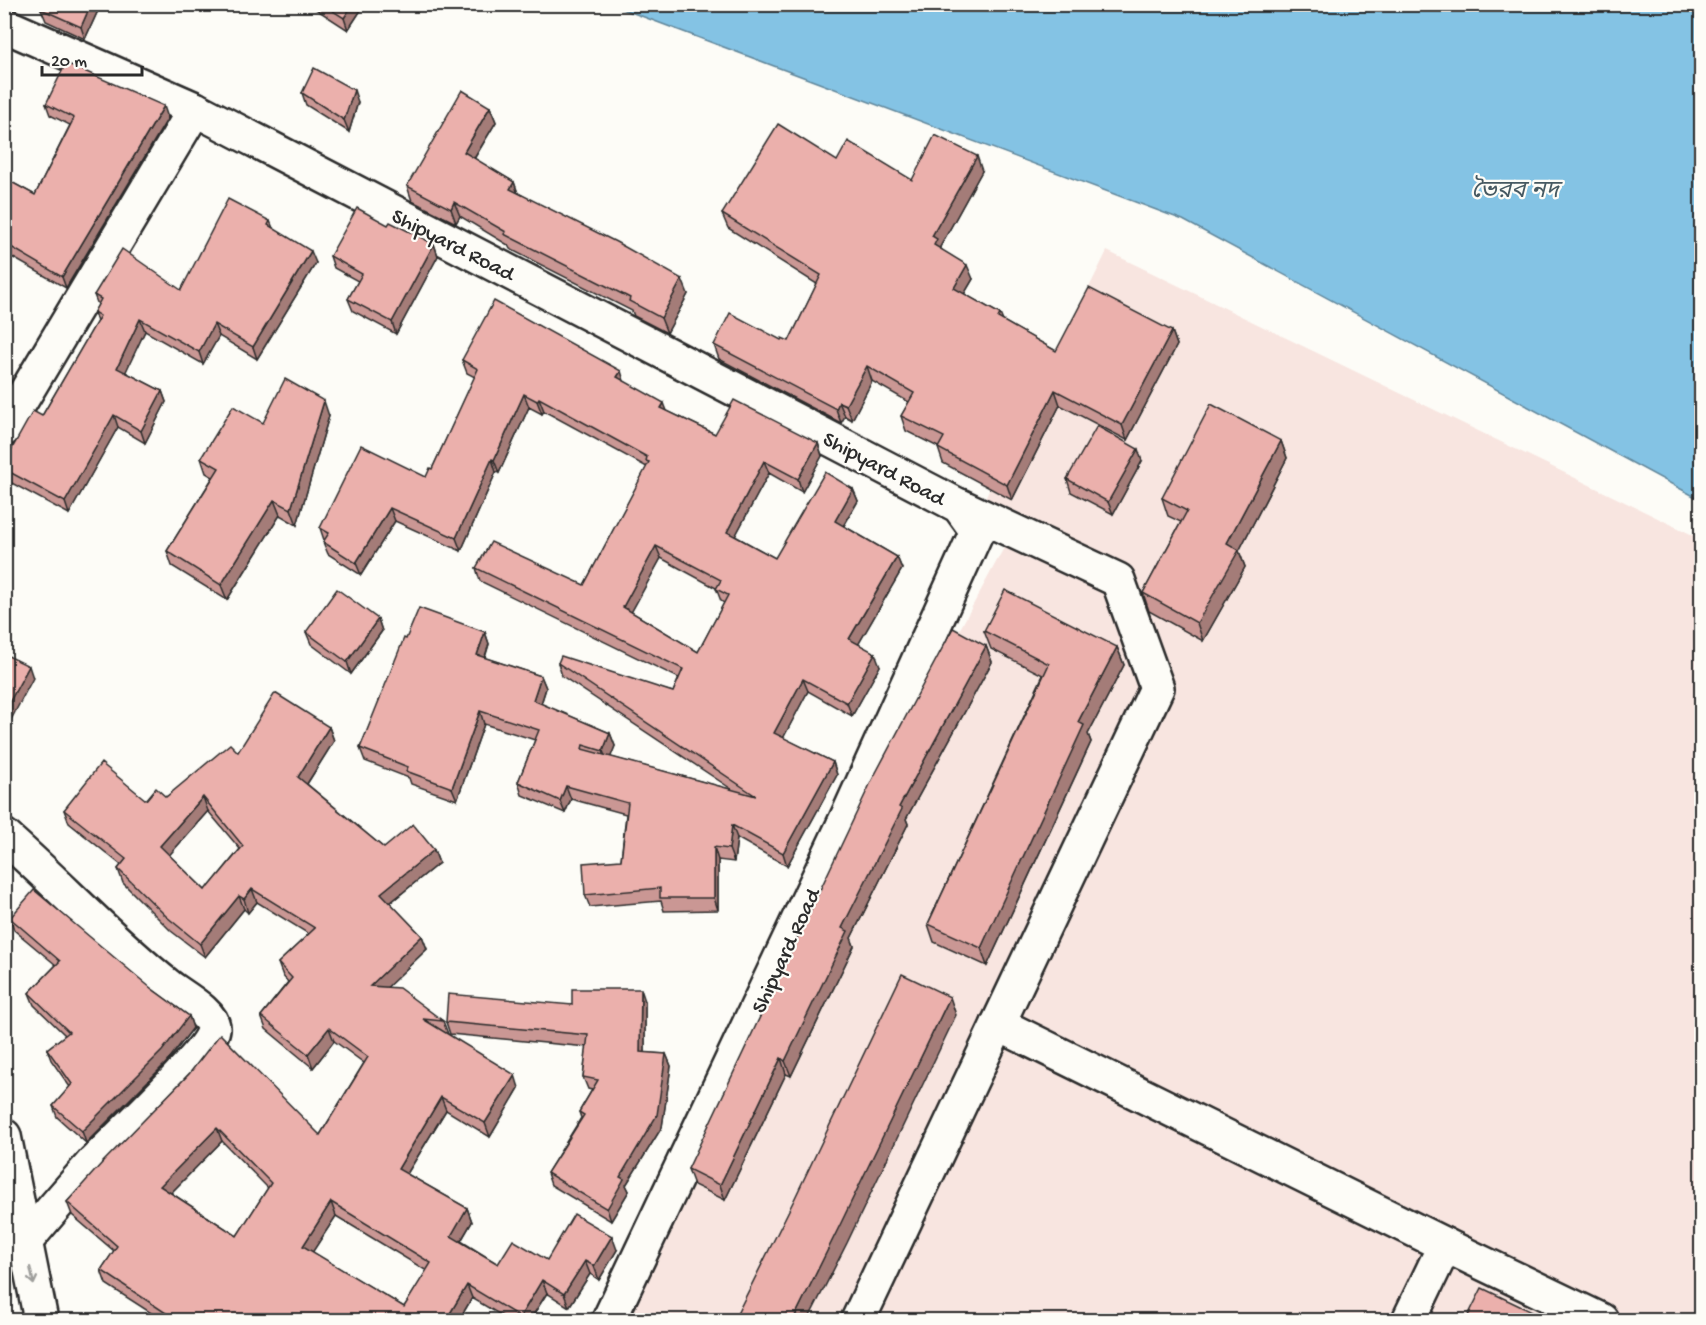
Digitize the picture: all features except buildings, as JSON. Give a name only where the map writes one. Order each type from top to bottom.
[{"type":"street","name":"Shipyard Road","points":[[4,25],[195,109],[959,506],[977,531],[845,821],[609,1320]]},
{"type":"street","points":[[4,429],[195,109]]},
{"type":"street","points":[[858,1320],[1157,688],[1118,580],[959,506]]},
{"type":"street","points":[[4,836],[100,927],[169,987],[199,1008],[213,1024],[213,1030],[203,1048],[95,1162],[25,1242]]},
{"type":"street","points":[[998,1024],[1601,1320]]},
{"type":"street","points":[[4,1136],[41,1320]]},
{"type":"street","points":[[1409,1320],[1445,1245]]},
{"type":"shaded area","points":[[1107,251],[1701,539],[1701,1320],[619,1320],[854,825],[1020,518],[984,500]]},
{"type":"water","name":"ভৈরব নদ","points":[[612,5],[1701,5],[1701,500],[1183,220]]}]
